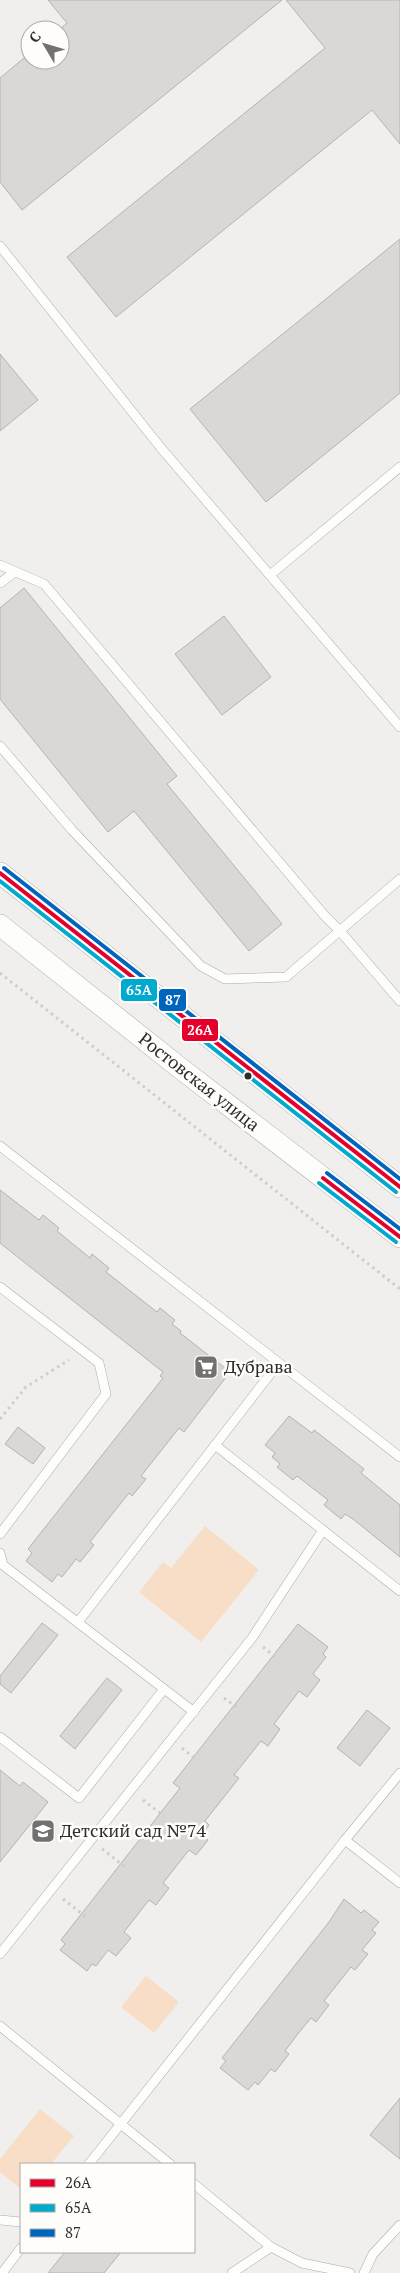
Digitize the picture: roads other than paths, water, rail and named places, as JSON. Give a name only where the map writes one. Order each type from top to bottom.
[{"type":"street","points":[[0,873],[400,1187]]},
{"type":"street","name":"Ростовская улица","points":[[0,925],[180,1068],[400,1237]]},
{"type":"lane","points":[[0,246],[161,448],[400,727]]},
{"type":"lane","points":[[270,575],[400,467]]},
{"type":"lane","points":[[0,566],[44,584],[324,915],[400,1001]]},
{"type":"lane","points":[[0,583],[15,572]]},
{"type":"lane","points":[[0,746],[72,830],[201,966],[224,979],[286,976],[400,879]]},
{"type":"lane","points":[[0,1146],[400,1457]]},
{"type":"lane","points":[[0,1286],[99,1363],[106,1394],[0,1534]]},
{"type":"lane","points":[[78,1622],[278,1364]]},
{"type":"lane","points":[[215,1445],[400,1591]]},
{"type":"lane","points":[[0,1954],[252,1638],[323,1530]]},
{"type":"lane","points":[[0,1553],[3,1565],[194,1712]]},
{"type":"lane","points":[[0,1737],[79,1798],[164,1689]]},
{"type":"lane","points":[[90,2163],[400,1773]]},
{"type":"lane","points":[[345,1840],[400,1883]]},
{"type":"lane","points":[[0,2026],[169,2163]]},
{"type":"lane","points":[[195,2185],[271,2247],[302,2263],[330,2272],[350,2273]]},
{"type":"lane","points":[[0,2220],[20,2222]]},
{"type":"lane","points":[[364,2273],[373,2254],[400,2225]]},
{"type":"lane","points":[[232,2273],[271,2247]]},
{"type":"lane","points":[[2,2273],[20,2249]]},
{"type":"place","name":"Дубрава","points":[[206,1367]]},
{"type":"place","name":"Детский сад №74","points":[[43,1831]]}]
